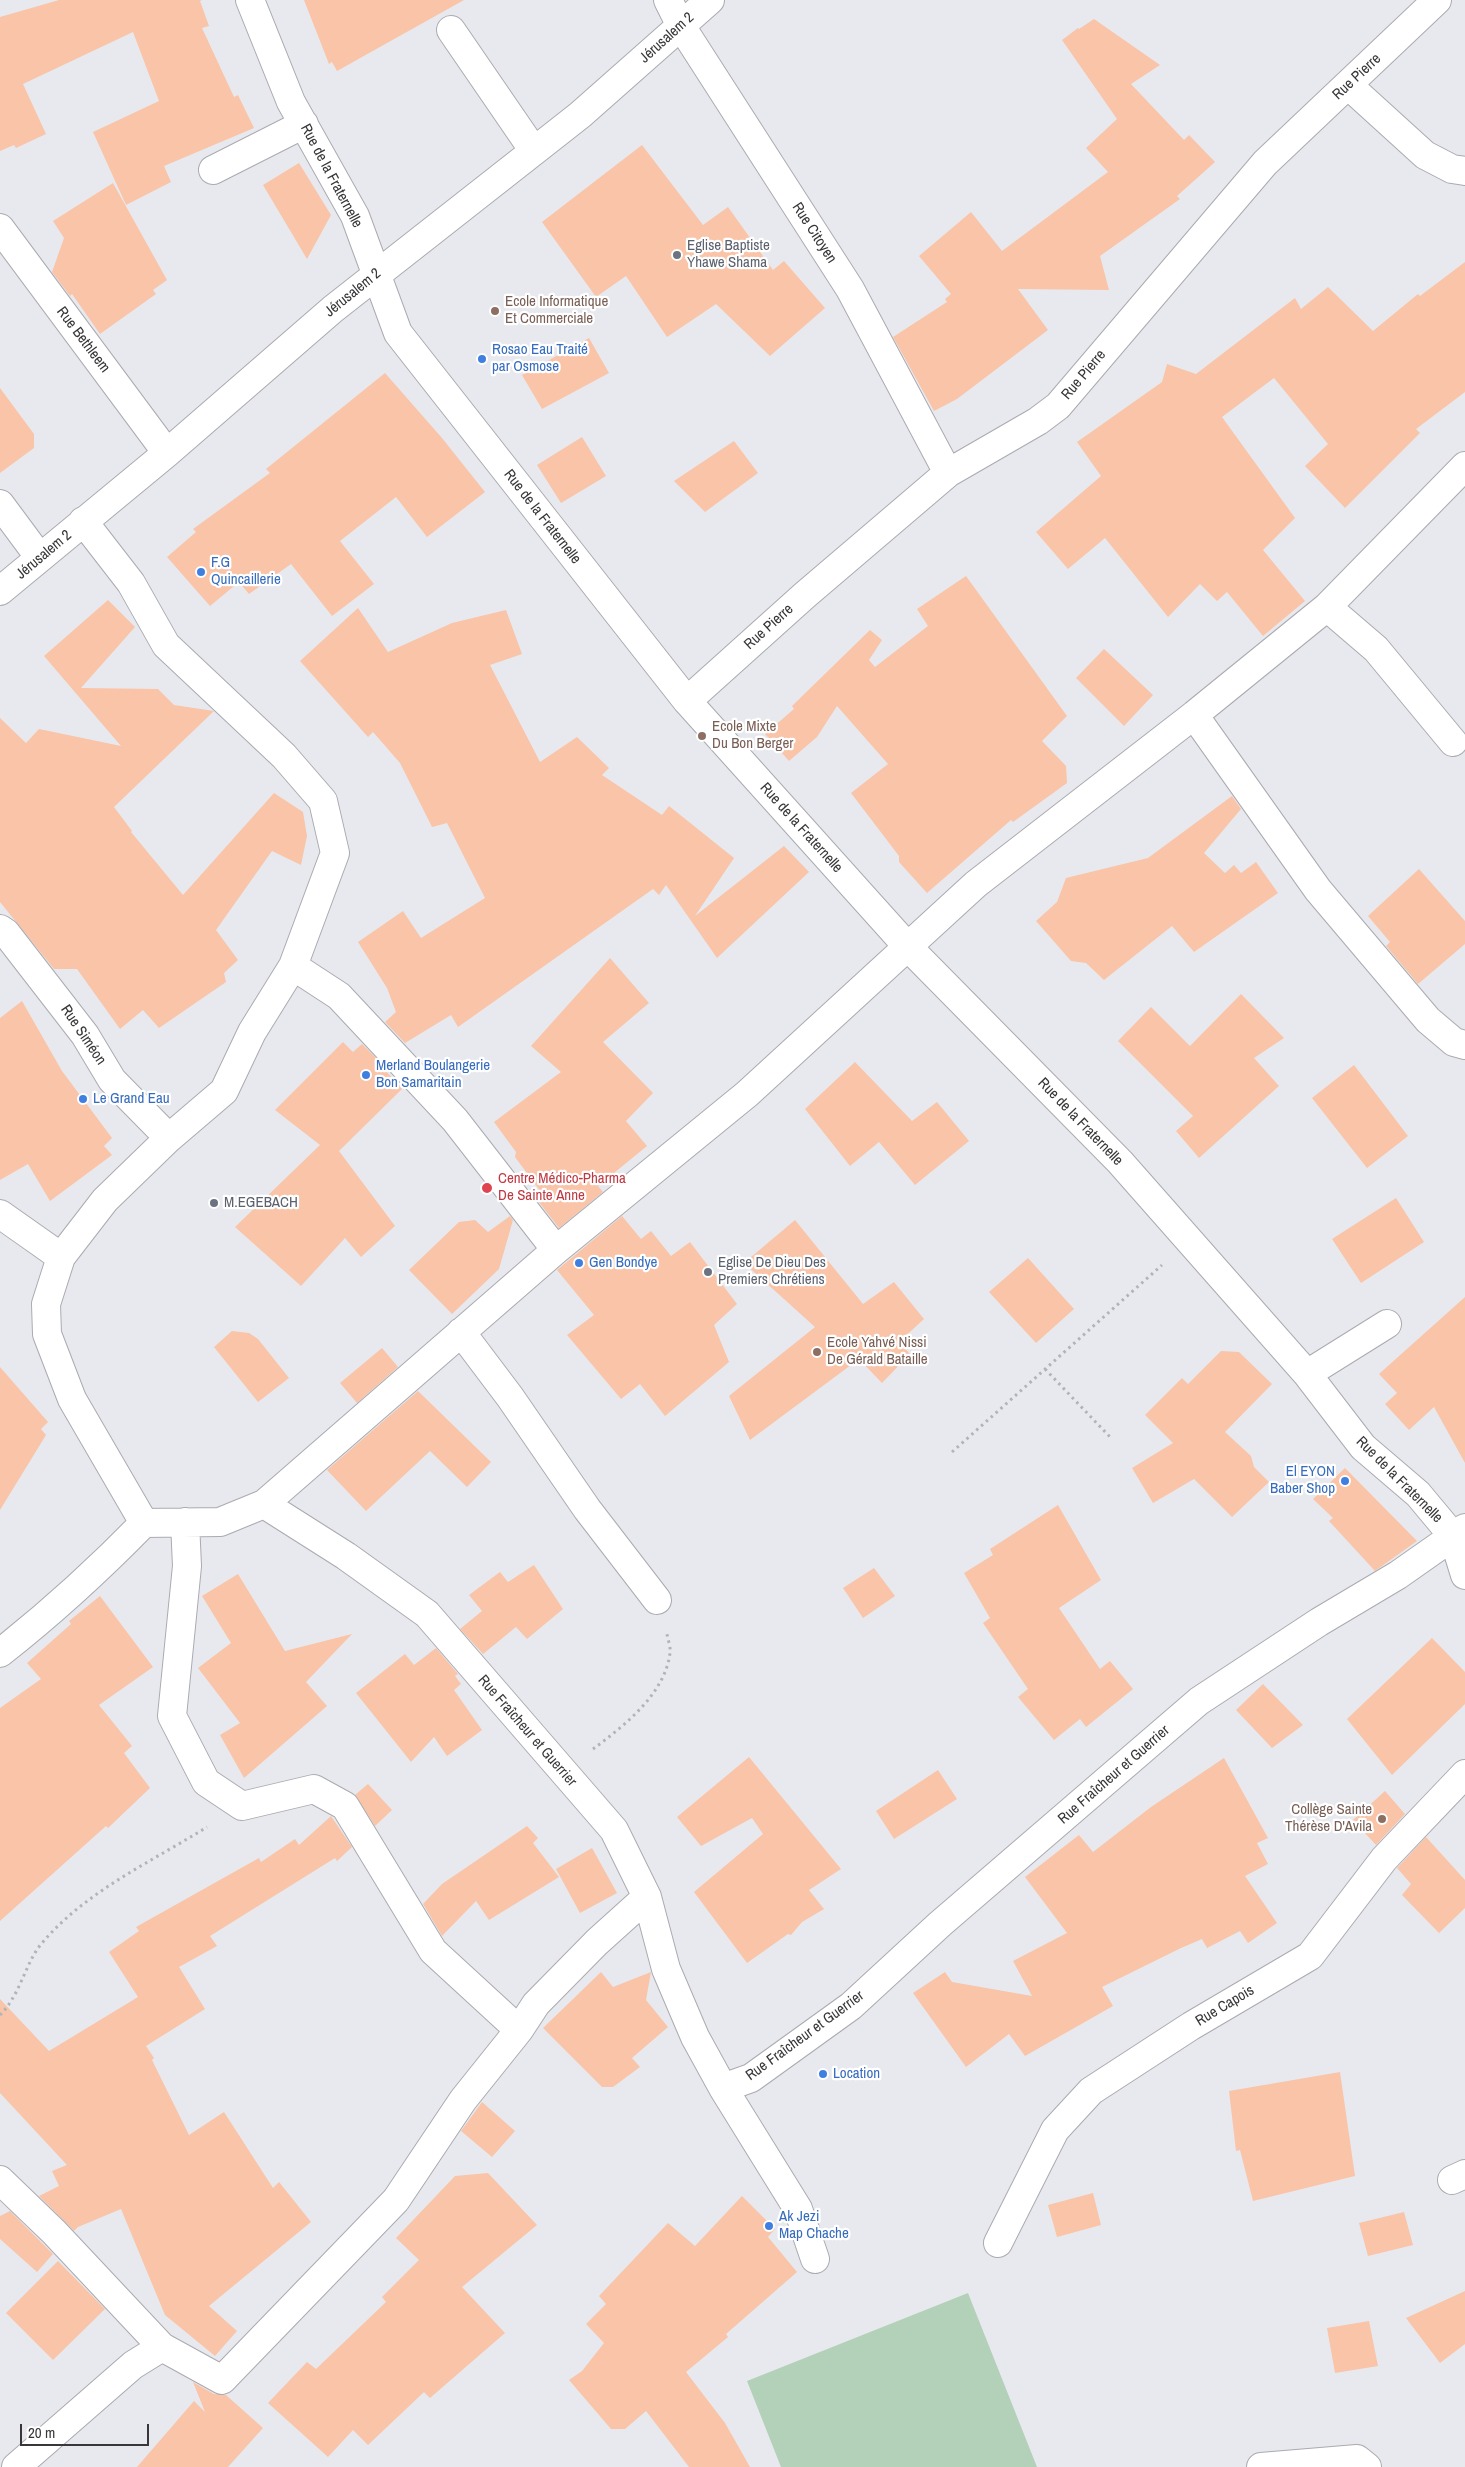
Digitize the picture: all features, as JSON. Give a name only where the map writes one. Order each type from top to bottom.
[{"type":"street","name":"Rue de la Fraternelle","points":[[250,0],[288,93],[355,216],[398,333],[687,701],[908,946],[1120,1162],[1307,1374],[1363,1447],[1459,1532],[1465,1575]]},
{"type":"street","name":"Rue Citoyen","points":[[668,0],[681,26],[850,289],[948,473]]},
{"type":"street","name":"Jérusalem 2","points":[[0,591],[166,453],[375,274],[580,115],[710,0]]},
{"type":"street","name":"Rue Pierre","points":[[687,701],[805,595],[948,473],[1038,421],[1058,406],[1265,163],[1438,0]]},
{"type":"street","points":[[450,30],[534,151]]},
{"type":"street","points":[[1348,85],[1425,155],[1452,169],[1465,171]]},
{"type":"street","points":[[213,170],[304,124]]},
{"type":"street","name":"Rue Bethleem","points":[[0,228],[166,453]]},
{"type":"street","points":[[0,1652],[25,1634],[108,1559],[144,1523],[220,1522],[264,1504],[556,1250],[747,1094],[976,884],[1194,715],[1327,608],[1465,466]]},
{"type":"street","points":[[0,504],[40,558]]},
{"type":"street","points":[[83,521],[131,583],[166,645],[284,756],[323,801],[335,853],[293,966],[252,1032],[224,1091],[169,1138],[105,1200],[61,1257],[46,1304],[47,1334],[72,1399],[144,1523]]},
{"type":"street","points":[[1327,608],[1376,650],[1453,742]]},
{"type":"street","points":[[1194,715],[1318,890],[1428,1020],[1454,1042],[1465,1045]]},
{"type":"street","name":"Rue Siméon","points":[[0,929],[6,932],[85,1034],[112,1080],[169,1138]]},
{"type":"street","points":[[293,966],[339,996],[454,1120],[556,1250]]},
{"type":"street","points":[[0,1214],[61,1257]]},
{"type":"street","points":[[1307,1374],[1387,1324]]},
{"type":"street","points":[[460,1332],[510,1398],[587,1509],[657,1600]]},
{"type":"street","name":"Rue Fraîcheur et Guerrier","points":[[264,1504],[346,1556],[427,1614],[614,1830],[647,1897],[666,1969],[695,2037],[723,2088],[751,2078],[851,2006],[940,1924],[1199,1701],[1319,1622],[1398,1575],[1459,1532]]},
{"type":"street","points":[[185,1522],[187,1566],[172,1716],[206,1782],[242,1806],[314,1789],[345,1806],[432,1951],[519,2030]]},
{"type":"street","name":"Rue Capois","points":[[998,2243],[1055,2130],[1091,2091],[1191,2026],[1310,1956],[1384,1859],[1465,1774]]},
{"type":"street","points":[[0,2180],[54,2232],[162,2347],[222,2380],[396,2200],[463,2100],[519,2030],[536,2004],[597,1942],[647,1897]]},
{"type":"street","points":[[723,2088],[798,2209],[815,2259]]},
{"type":"street","points":[[16,2467],[133,2366],[162,2347]]},
{"type":"street","points":[[1261,2467],[1362,2463]]},
{"type":"path","points":[[952,1452],[1190,1240]]},
{"type":"path","points":[[1045,1369],[1111,1438]]},
{"type":"path","points":[[562,1771],[617,1731],[657,1691],[670,1653],[666,1629],[657,1600]]},
{"type":"path","points":[[0,2015],[10,2004],[41,1944],[96,1893],[242,1806]]},
{"type":"green space","points":[[968,2293],[1037,2467],[781,2467],[747,2381]]},
{"type":"building","points":[[59,0],[202,0],[200,1],[209,26],[202,28],[234,97],[238,95],[254,128],[164,166],[171,182],[126,205],[93,132],[159,101],[133,32],[23,84],[46,134],[16,148],[14,145],[0,151],[0,17]]},
{"type":"building","points":[[304,0],[464,0],[337,71],[332,62],[329,64]]},
{"type":"building","points":[[1094,19],[1160,65],[1131,84],[1184,140],[1189,135],[1215,162],[1177,196],[1180,199],[1100,256],[1109,290],[1018,289],[1048,330],[957,399],[934,411],[893,337],[947,302],[945,299],[951,294],[919,256],[971,212],[1002,251],[1108,172],[1086,148],[1117,119],[1062,40]]},
{"type":"building","points":[[642,145],[703,225],[728,207],[773,270],[784,261],[825,308],[770,356],[716,304],[667,337],[626,276],[596,297],[542,222]]},
{"type":"building","points":[[299,163],[331,215],[307,259],[263,185]]},
{"type":"building","points":[[113,183],[167,280],[153,290],[156,294],[100,334],[72,294],[70,296],[52,272],[64,238],[53,221]]},
{"type":"building","points":[[1465,262],[1465,392],[1416,429],[1420,433],[1345,508],[1305,466],[1328,444],[1274,378],[1222,417],[1295,518],[1263,550],[1305,601],[1263,636],[1227,592],[1217,601],[1200,584],[1168,617],[1105,538],[1068,569],[1036,532],[1101,476],[1077,442],[1162,382],[1167,364],[1196,374],[1295,298],[1301,309],[1328,287],[1373,331],[1418,294],[1420,296]]},
{"type":"building","points":[[589,338],[609,373],[542,409],[522,375]]},
{"type":"building","points":[[385,373],[442,438],[485,492],[427,537],[396,497],[340,541],[374,584],[332,616],[291,564],[249,594],[239,582],[210,606],[167,557],[196,532],[193,529],[270,473],[266,469]]},
{"type":"building","points":[[0,388],[34,434],[34,448],[0,473]]},
{"type":"building","points":[[582,437],[606,476],[561,503],[537,465]]},
{"type":"building","points":[[734,441],[758,473],[705,512],[674,481]]},
{"type":"building","points":[[966,576],[1067,716],[1042,741],[1066,766],[1067,783],[1013,822],[1011,820],[927,893],[899,862],[899,856],[851,793],[888,764],[837,706],[817,737],[789,761],[765,734],[794,709],[792,706],[870,630],[882,640],[869,660],[875,667],[928,626],[917,609]]},
{"type":"building","points":[[108,600],[135,627],[81,688],[158,689],[174,705],[214,711],[114,807],[131,832],[183,895],[274,793],[303,812],[307,836],[301,865],[272,851],[216,930],[238,960],[224,973],[226,982],[159,1028],[143,1010],[120,1029],[77,969],[54,969],[0,902],[0,718],[26,743],[39,729],[121,746],[44,656]]},
{"type":"building","points":[[358,608],[388,652],[452,623],[506,610],[522,654],[490,665],[540,762],[577,737],[609,768],[602,775],[662,815],[669,806],[734,858],[695,916],[784,846],[809,872],[717,958],[666,885],[659,895],[653,889],[458,1027],[451,1015],[405,1043],[385,1022],[396,1012],[387,988],[358,942],[403,911],[421,938],[485,898],[447,823],[432,827],[400,763],[373,732],[368,737],[300,661]]},
{"type":"building","points":[[1104,649],[1153,695],[1124,726],[1076,678]]},
{"type":"building","points":[[1232,796],[1241,809],[1204,853],[1225,873],[1234,865],[1241,873],[1256,862],[1278,893],[1194,952],[1172,926],[1104,980],[1086,963],[1071,961],[1036,921],[1057,902],[1066,878],[1148,858]]},
{"type":"building","points":[[1419,869],[1465,921],[1465,944],[1418,984],[1386,946],[1390,942],[1368,916]]},
{"type":"building","points":[[610,958],[649,1003],[603,1042],[653,1093],[626,1121],[647,1146],[598,1186],[603,1192],[559,1228],[535,1197],[541,1192],[515,1157],[516,1152],[494,1122],[561,1072],[531,1046]]},
{"type":"building","points":[[1241,994],[1284,1038],[1254,1058],[1279,1086],[1199,1158],[1176,1131],[1193,1116],[1118,1041],[1151,1007],[1190,1046]]},
{"type":"building","points":[[22,1001],[62,1071],[112,1138],[104,1146],[112,1155],[50,1201],[28,1164],[0,1180],[0,1018]]},
{"type":"building","points":[[343,1042],[353,1052],[362,1044],[378,1060],[376,1062],[403,1088],[339,1151],[395,1226],[361,1257],[345,1238],[301,1286],[235,1227],[320,1145],[275,1110]]},
{"type":"building","points":[[855,1062],[912,1121],[937,1102],[969,1141],[915,1185],[879,1142],[850,1166],[805,1109]]},
{"type":"building","points":[[1354,1065],[1408,1136],[1367,1168],[1312,1098]]},
{"type":"building","points":[[1396,1198],[1424,1242],[1361,1283],[1332,1239]]},
{"type":"building","points":[[510,1216],[513,1220],[499,1269],[452,1314],[409,1270],[459,1222],[475,1220],[488,1232]]},
{"type":"building","points":[[622,1216],[641,1239],[651,1231],[671,1256],[690,1242],[737,1304],[714,1325],[729,1362],[665,1416],[640,1384],[621,1399],[567,1335],[594,1315],[557,1270]]},
{"type":"building","points":[[795,1220],[863,1304],[894,1282],[924,1319],[899,1342],[910,1354],[882,1383],[859,1359],[750,1440],[729,1396],[815,1327],[744,1263]]},
{"type":"building","points":[[1028,1258],[1074,1309],[1036,1343],[989,1292]]},
{"type":"building","points":[[1465,1297],[1465,1463],[1434,1407],[1409,1430],[1385,1404],[1397,1393],[1379,1374]]},
{"type":"building","points":[[232,1331],[249,1333],[258,1339],[289,1378],[258,1402],[214,1347]]},
{"type":"building","points":[[382,1348],[398,1367],[357,1403],[340,1383]]},
{"type":"building","points":[[1221,1351],[1239,1352],[1272,1384],[1225,1432],[1251,1456],[1254,1467],[1269,1482],[1232,1517],[1194,1479],[1153,1503],[1132,1468],[1173,1443],[1145,1415],[1182,1378],[1188,1384]]},
{"type":"building","points":[[0,1367],[48,1422],[41,1429],[46,1435],[0,1510]]},
{"type":"building","points":[[418,1391],[491,1462],[467,1487],[430,1451],[366,1511],[327,1470]]},
{"type":"building","points":[[1345,1468],[1417,1541],[1375,1571],[1329,1521],[1333,1518],[1313,1499]]},
{"type":"building","points":[[1058,1505],[1101,1580],[1059,1608],[1100,1669],[1110,1661],[1133,1689],[1086,1727],[1080,1719],[1054,1740],[1018,1697],[1028,1689],[983,1623],[990,1618],[964,1573],[993,1555],[990,1549]]},
{"type":"building","points":[[534,1565],[563,1609],[527,1639],[516,1627],[483,1654],[460,1629],[482,1611],[469,1595],[500,1572],[508,1582]]},
{"type":"building","points":[[874,1568],[895,1596],[863,1618],[843,1588]]},
{"type":"building","points":[[238,1574],[285,1651],[352,1634],[306,1682],[327,1706],[244,1778],[220,1735],[240,1723],[198,1668],[231,1643],[202,1596]]},
{"type":"building","points":[[100,1596],[153,1667],[99,1705],[132,1746],[124,1753],[150,1788],[108,1828],[106,1826],[0,1921],[0,1708],[41,1679],[27,1663],[71,1624],[69,1621]]},
{"type":"building","points":[[1432,1638],[1465,1672],[1465,1704],[1392,1775],[1347,1719]]},
{"type":"building","points":[[436,1648],[458,1674],[455,1676],[461,1684],[454,1690],[482,1730],[447,1756],[434,1737],[411,1762],[356,1693],[405,1654],[414,1665]]},
{"type":"building","points":[[1263,1684],[1303,1725],[1272,1748],[1236,1710]]},
{"type":"building","points":[[749,1757],[841,1869],[809,1890],[824,1909],[802,1922],[791,1935],[788,1934],[747,1963],[694,1892],[763,1834],[752,1818],[701,1846],[677,1817]]},
{"type":"building","points":[[1224,1758],[1268,1838],[1257,1843],[1268,1864],[1245,1876],[1277,1923],[1248,1943],[1240,1931],[1207,1948],[1202,1939],[1181,1948],[1102,1987],[1113,2006],[1025,2056],[1009,2034],[966,2067],[913,1993],[945,1972],[952,1982],[1032,1996],[1013,1961],[1067,1933],[1025,1877],[1079,1835],[1093,1852],[1151,1807]]},
{"type":"building","points":[[938,1770],[957,1799],[894,1839],[876,1811]]},
{"type":"building","points":[[368,1784],[392,1810],[375,1826],[355,1795]]},
{"type":"building","points":[[1385,1791],[1405,1814],[1376,1845],[1353,1820]]},
{"type":"building","points":[[331,1816],[352,1847],[337,1861],[335,1858],[210,1936],[217,1946],[179,1967],[205,2009],[146,2046],[154,2058],[152,2060],[189,2135],[224,2112],[273,2188],[279,2182],[311,2222],[209,2306],[237,2331],[215,2356],[165,2315],[121,2209],[78,2227],[74,2231],[39,2196],[59,2186],[52,2171],[67,2165],[0,2093],[0,1999],[49,2051],[138,1997],[109,1952],[139,1931],[136,1927],[259,1858],[261,1862],[295,1839],[299,1845]]},
{"type":"building","points":[[527,1826],[538,1838],[533,1843],[559,1877],[489,1920],[476,1901],[442,1936],[423,1904],[442,1884]]},
{"type":"building","points":[[1426,1837],[1465,1880],[1465,1908],[1439,1933],[1402,1895],[1411,1884],[1397,1868]]},
{"type":"building","points":[[592,1848],[617,1893],[580,1913],[556,1869]]},
{"type":"building","points":[[601,1972],[613,1987],[651,1972],[646,2000],[668,2027],[632,2058],[640,2067],[613,2087],[602,2087],[543,2028]]},
{"type":"building","points":[[1340,2072],[1355,2176],[1253,2201],[1240,2150],[1236,2151],[1229,2091]]},
{"type":"building","points":[[482,2102],[515,2131],[492,2157],[461,2131]]},
{"type":"building","points":[[488,2173],[537,2225],[462,2287],[505,2333],[430,2398],[424,2392],[368,2445],[353,2430],[328,2457],[268,2403],[307,2362],[316,2369],[386,2302],[382,2297],[419,2260],[396,2238],[455,2176]]},
{"type":"building","points":[[1093,2193],[1101,2225],[1057,2237],[1048,2205]]},
{"type":"building","points":[[742,2196],[775,2229],[768,2237],[797,2272],[726,2334],[728,2337],[686,2372],[725,2423],[750,2467],[689,2467],[646,2411],[625,2429],[611,2429],[569,2380],[582,2371],[604,2343],[586,2324],[606,2304],[599,2296],[668,2223],[695,2246]]},
{"type":"building","points":[[10,2211],[53,2254],[37,2272],[0,2239],[0,2216]]},
{"type":"building","points":[[1404,2212],[1413,2245],[1368,2256],[1359,2223]]},
{"type":"building","points":[[58,2261],[105,2309],[53,2360],[6,2313]]},
{"type":"building","points":[[1465,2291],[1465,2344],[1440,2363],[1406,2318]]},
{"type":"building","points":[[1369,2321],[1378,2366],[1335,2373],[1327,2328]]},
{"type":"building","points":[[193,2382],[214,2394],[226,2395],[263,2428],[228,2467],[137,2467],[194,2401],[205,2412]]},
{"type":"place","name":"Eglise Baptiste Yhawe Shama","points":[[677,255]]},
{"type":"place","name":"Ecole Informatique Et Commerciale","points":[[495,311]]},
{"type":"place","name":"Rosao Eau Traité par Osmose","points":[[482,359]]},
{"type":"place","name":"F.G Quincaillerie","points":[[201,572]]},
{"type":"place","name":"Ecole Mixte Du Bon Berger","points":[[702,736]]},
{"type":"place","name":"Merland Boulangerie Bon Samaritain","points":[[366,1075]]},
{"type":"place","name":"Le Grand Eau","points":[[83,1099]]},
{"type":"place","name":"Centre Médico-Pharma De Sainte Anne","points":[[487,1188]]},
{"type":"place","name":"M.EGEBACH","points":[[214,1203]]},
{"type":"place","name":"Gen Bondye","points":[[579,1263]]},
{"type":"place","name":"Eglise De Dieu Des Premiers Chrétiens","points":[[708,1272]]},
{"type":"place","name":"Ecole Yahvé Nissi De Gérald Bataille","points":[[817,1352]]},
{"type":"place","name":"El EYON Baber Shop","points":[[1345,1481]]},
{"type":"place","name":"Collège Sainte Thérèse D'Avila","points":[[1382,1819]]},
{"type":"place","name":"Location","points":[[823,2074]]},
{"type":"place","name":"Ak Jezi Map Chache","points":[[769,2226]]}]
